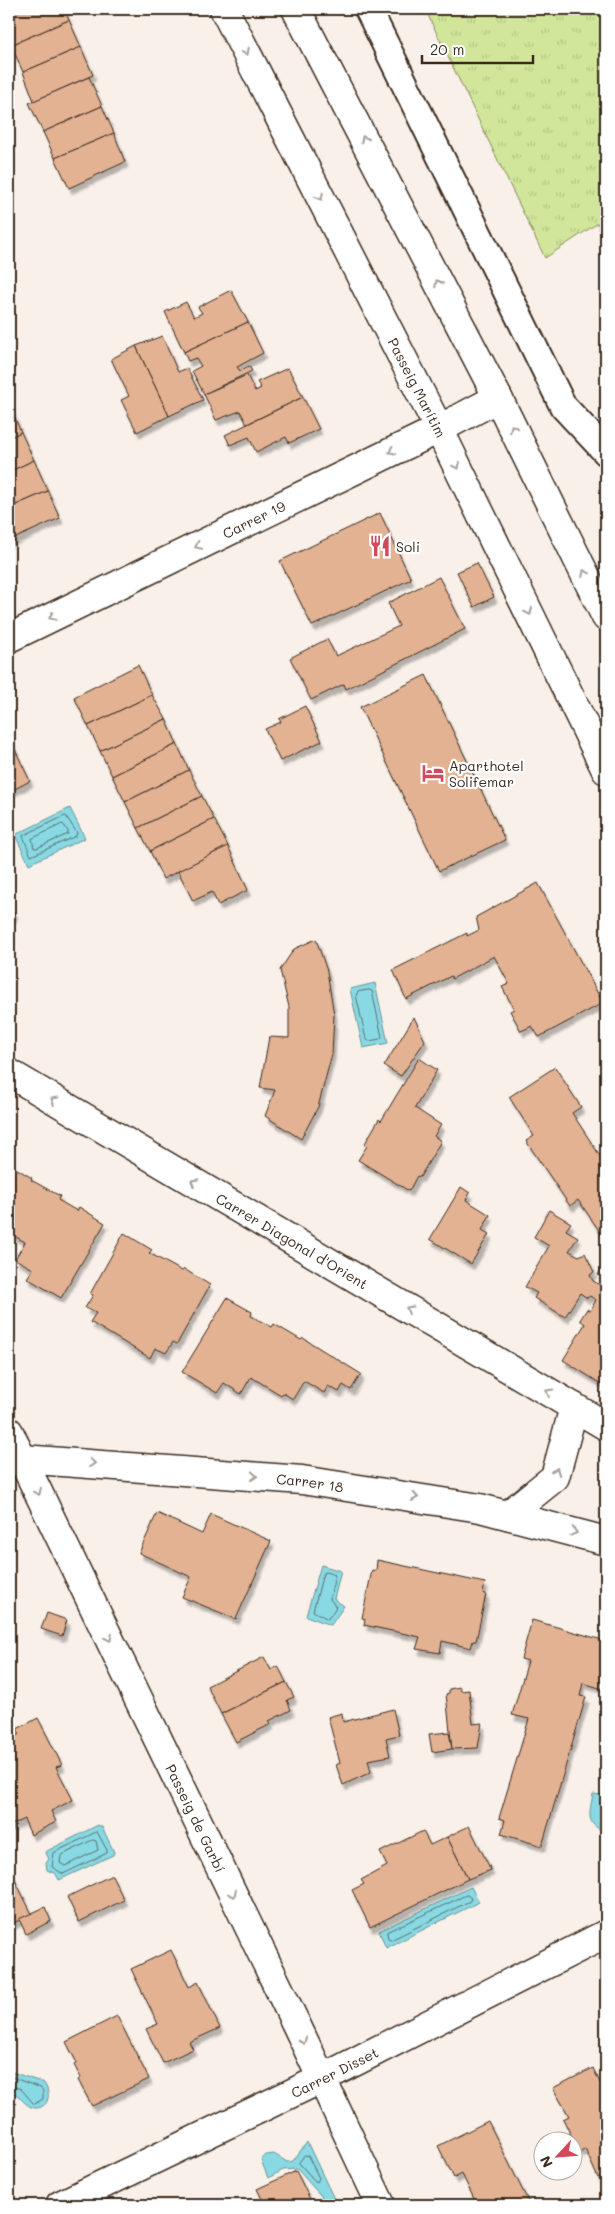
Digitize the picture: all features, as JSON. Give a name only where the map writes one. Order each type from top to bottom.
[{"type":"street","name":"Passeig Marítim","points":[[224,9],[439,429],[606,770]]},
{"type":"street","points":[[296,9],[498,398],[606,617]]},
{"type":"street","points":[[368,9],[563,406],[606,452]]},
{"type":"street","name":"Carrer 19","points":[[9,638],[439,429],[498,398]]},
{"type":"street","name":"Carrer Diagonal d'Orient","points":[[9,1073],[606,1426]]},
{"type":"street","points":[[508,1515],[555,1477],[574,1408]]},
{"type":"street","name":"Passeig de Garbí","points":[[9,1432],[15,1458],[297,2026],[320,2079],[381,2205]]},
{"type":"street","name":"Carrer 18","points":[[15,1458],[302,1480],[480,1508],[606,1541]]},
{"type":"street","name":"Carrer Disset","points":[[60,2205],[320,2079],[606,1934]]},
{"type":"green space","points":[[425,9],[606,9],[606,262],[598,223],[545,258]]},
{"type":"water","points":[[70,808],[85,838],[29,864],[15,835]]},
{"type":"water","points":[[375,983],[388,1043],[363,1048],[350,989]]},
{"type":"water","points":[[321,1565],[341,1571],[334,1599],[344,1606],[331,1625],[306,1616]]},
{"type":"water","points":[[606,1787],[606,1831],[599,1829],[591,1822],[590,1812],[593,1794],[601,1795]]},
{"type":"water","points":[[98,1825],[102,1827],[114,1852],[113,1855],[59,1880],[56,1874],[47,1870],[46,1863],[49,1859],[47,1851]]},
{"type":"water","points":[[471,1887],[479,1902],[386,1948],[379,1931]]},
{"type":"water","points":[[9,2071],[44,2083],[48,2094],[46,2104],[41,2107],[32,2107],[9,2089]]},
{"type":"water","points":[[307,2142],[335,2201],[333,2205],[329,2205],[297,2169],[283,2170],[268,2178],[261,2160],[266,2155],[274,2154],[287,2162],[293,2161]]},
{"type":"building","points":[[15,9],[64,9],[69,20],[11,45],[9,41],[9,11]]},
{"type":"building","points":[[69,20],[81,47],[23,72],[11,45]]},
{"type":"building","points":[[81,47],[93,75],[34,101],[23,72]]},
{"type":"building","points":[[89,77],[102,106],[43,132],[29,103]]},
{"type":"building","points":[[102,106],[114,133],[55,158],[43,132]]},
{"type":"building","points":[[114,133],[125,162],[69,188],[55,158]]},
{"type":"building","points":[[231,290],[248,322],[184,352],[165,312],[186,302],[194,317],[202,313],[198,307]]},
{"type":"building","points":[[248,322],[263,353],[237,367],[240,371],[249,366],[252,371],[204,394],[192,371],[201,366],[196,358],[188,361],[184,352]]},
{"type":"building","points":[[162,336],[178,372],[187,368],[203,400],[169,416],[136,346]]},
{"type":"building","points":[[136,346],[169,416],[137,432],[121,400],[129,396],[111,359]]},
{"type":"building","points":[[288,368],[303,397],[247,424],[240,411],[216,420],[204,394],[247,375],[255,391],[261,388],[257,382]]},
{"type":"building","points":[[303,397],[319,429],[289,443],[286,437],[256,452],[249,437],[230,445],[225,435]]},
{"type":"building","points":[[9,407],[21,432],[9,438]]},
{"type":"building","points":[[21,432],[34,460],[9,472],[9,438]]},
{"type":"building","points":[[34,460],[48,491],[9,508],[9,472]]},
{"type":"building","points":[[48,491],[60,518],[9,541],[9,508]]},
{"type":"building","points":[[380,513],[411,579],[312,626],[280,561]]},
{"type":"building","points":[[477,563],[494,597],[474,607],[457,572]]},
{"type":"building","points":[[439,577],[465,629],[346,689],[344,684],[311,700],[290,658],[327,639],[336,656],[399,626],[388,603]]},
{"type":"building","points":[[138,665],[152,695],[88,726],[74,697]]},
{"type":"building","name":"Aparthotel Solifemar","points":[[426,675],[505,840],[439,871],[360,707]]},
{"type":"building","points":[[152,695],[166,719],[100,751],[88,726]]},
{"type":"building","points":[[305,706],[322,741],[280,761],[265,729],[281,722],[279,719]]},
{"type":"building","points":[[166,719],[177,744],[112,776],[100,751]]},
{"type":"building","points":[[9,737],[30,781],[9,792]]},
{"type":"building","points":[[177,744],[189,770],[125,802],[112,776]]},
{"type":"building","points":[[189,770],[202,796],[138,828],[125,802]]},
{"type":"building","points":[[202,796],[214,819],[150,851],[138,828]]},
{"type":"building","points":[[214,819],[228,846],[163,879],[150,851]]},
{"type":"building","points":[[228,846],[248,890],[218,905],[212,892],[193,901],[178,871]]},
{"type":"building","points":[[538,883],[603,1003],[539,1037],[532,1026],[521,1031],[510,1011],[514,1009],[502,987],[509,984],[494,956],[452,979],[451,976],[406,999],[393,970],[467,933],[467,936],[479,930],[476,917]]},
{"type":"building","points":[[9,908],[15,912],[9,923]]},
{"type":"building","points":[[316,939],[327,971],[334,1015],[332,1054],[318,1107],[301,1139],[265,1116],[275,1090],[260,1088],[269,1037],[289,1038],[289,1007],[280,970],[294,949]]},
{"type":"building","points":[[414,1017],[425,1041],[401,1076],[384,1066]]},
{"type":"building","points":[[419,1058],[437,1070],[415,1108],[441,1125],[434,1136],[441,1141],[420,1177],[417,1176],[409,1191],[358,1160],[367,1146],[364,1145],[379,1119],[381,1121]]},
{"type":"building","points":[[555,1067],[581,1107],[572,1113],[606,1165],[605,1239],[578,1200],[570,1206],[526,1141],[534,1136],[509,1097]]},
{"type":"building","points":[[9,1164],[32,1178],[31,1180],[60,1196],[58,1200],[77,1211],[79,1207],[105,1223],[61,1298],[27,1278],[33,1269],[15,1259],[25,1242],[9,1233]]},
{"type":"building","points":[[461,1187],[470,1193],[466,1200],[490,1215],[482,1230],[489,1234],[471,1264],[430,1239]]},
{"type":"building","points":[[549,1210],[571,1223],[566,1230],[578,1237],[569,1251],[579,1256],[585,1253],[594,1272],[590,1275],[593,1281],[606,1288],[606,1387],[563,1360],[585,1324],[580,1320],[587,1309],[590,1311],[596,1300],[590,1296],[587,1298],[580,1293],[565,1317],[534,1298],[537,1293],[525,1287],[549,1246],[534,1237]]},
{"type":"building","points":[[124,1233],[152,1250],[149,1253],[182,1271],[184,1269],[210,1285],[177,1344],[173,1342],[166,1353],[155,1348],[150,1358],[90,1322],[96,1313],[85,1308],[93,1295],[90,1294]]},
{"type":"building","points":[[606,1261],[606,1283],[602,1281],[604,1278],[598,1275]]},
{"type":"building","points":[[227,1298],[252,1312],[251,1316],[272,1327],[274,1324],[301,1340],[303,1338],[361,1374],[351,1390],[343,1385],[339,1392],[328,1386],[324,1393],[304,1381],[293,1399],[283,1393],[281,1395],[251,1377],[241,1394],[224,1383],[217,1393],[182,1372]]},
{"type":"building","points":[[157,1513],[202,1534],[211,1514],[271,1541],[236,1619],[182,1597],[191,1577],[139,1553]]},
{"type":"building","points":[[377,1560],[485,1583],[483,1593],[486,1594],[476,1641],[473,1641],[471,1648],[442,1641],[440,1653],[416,1649],[420,1637],[364,1625],[365,1619],[362,1618],[372,1570],[376,1571]]},
{"type":"building","points":[[47,1613],[67,1620],[62,1636],[41,1629]]},
{"type":"building","points":[[532,1620],[606,1641],[606,1690],[583,1683],[580,1696],[586,1697],[542,1846],[501,1834],[505,1820],[499,1818],[529,1719],[512,1715],[528,1661],[521,1659]]},
{"type":"building","points":[[264,1657],[271,1670],[278,1666],[286,1682],[221,1714],[207,1686]]},
{"type":"building","points":[[286,1682],[294,1697],[287,1700],[291,1710],[269,1721],[271,1724],[236,1742],[221,1714]]},
{"type":"building","points":[[460,1687],[461,1691],[469,1690],[473,1724],[482,1723],[478,1748],[452,1749],[446,1694],[449,1693],[449,1689]]},
{"type":"building","points":[[393,1709],[399,1735],[386,1738],[390,1756],[368,1760],[371,1772],[343,1785],[336,1765],[340,1763],[328,1717],[342,1713],[343,1722]]},
{"type":"building","points":[[38,1718],[62,1765],[56,1767],[73,1800],[51,1811],[56,1822],[31,1835],[24,1819],[9,1826],[9,1740],[20,1734],[17,1729]]},
{"type":"building","points":[[449,1732],[452,1749],[432,1752],[429,1734]]},
{"type":"building","points":[[469,1826],[491,1870],[468,1879],[447,1837]]},
{"type":"building","points":[[423,1831],[430,1845],[447,1837],[468,1879],[370,1927],[352,1890],[364,1884],[361,1880],[387,1866],[380,1852]]},
{"type":"building","points":[[9,1868],[32,1914],[9,1925]]},
{"type":"building","points":[[112,1875],[124,1900],[79,1922],[67,1897]]},
{"type":"building","points":[[45,1907],[51,1921],[26,1934],[19,1919]]},
{"type":"building","points":[[171,1950],[189,1987],[198,1982],[220,2028],[189,2042],[193,2049],[163,2063],[146,2029],[158,2024],[131,1969]]},
{"type":"building","points":[[117,2016],[149,2079],[92,2106],[78,2080],[81,2078],[74,2065],[77,2063],[66,2042]]},
{"type":"building","points":[[593,2068],[606,2095],[606,2174],[598,2178],[585,2149],[582,2151],[582,2132],[570,2132],[563,2119],[569,2116],[553,2088]]},
{"type":"building","points":[[488,2121],[530,2205],[466,2205],[475,2201],[462,2174],[454,2178],[438,2146]]},
{"type":"building","points":[[296,2171],[313,2205],[265,2205],[257,2189]]},
{"type":"place","name":"Soli","points":[[380,546]]},
{"type":"place","name":"Aparthotel Solifemar","points":[[433,773]]}]
